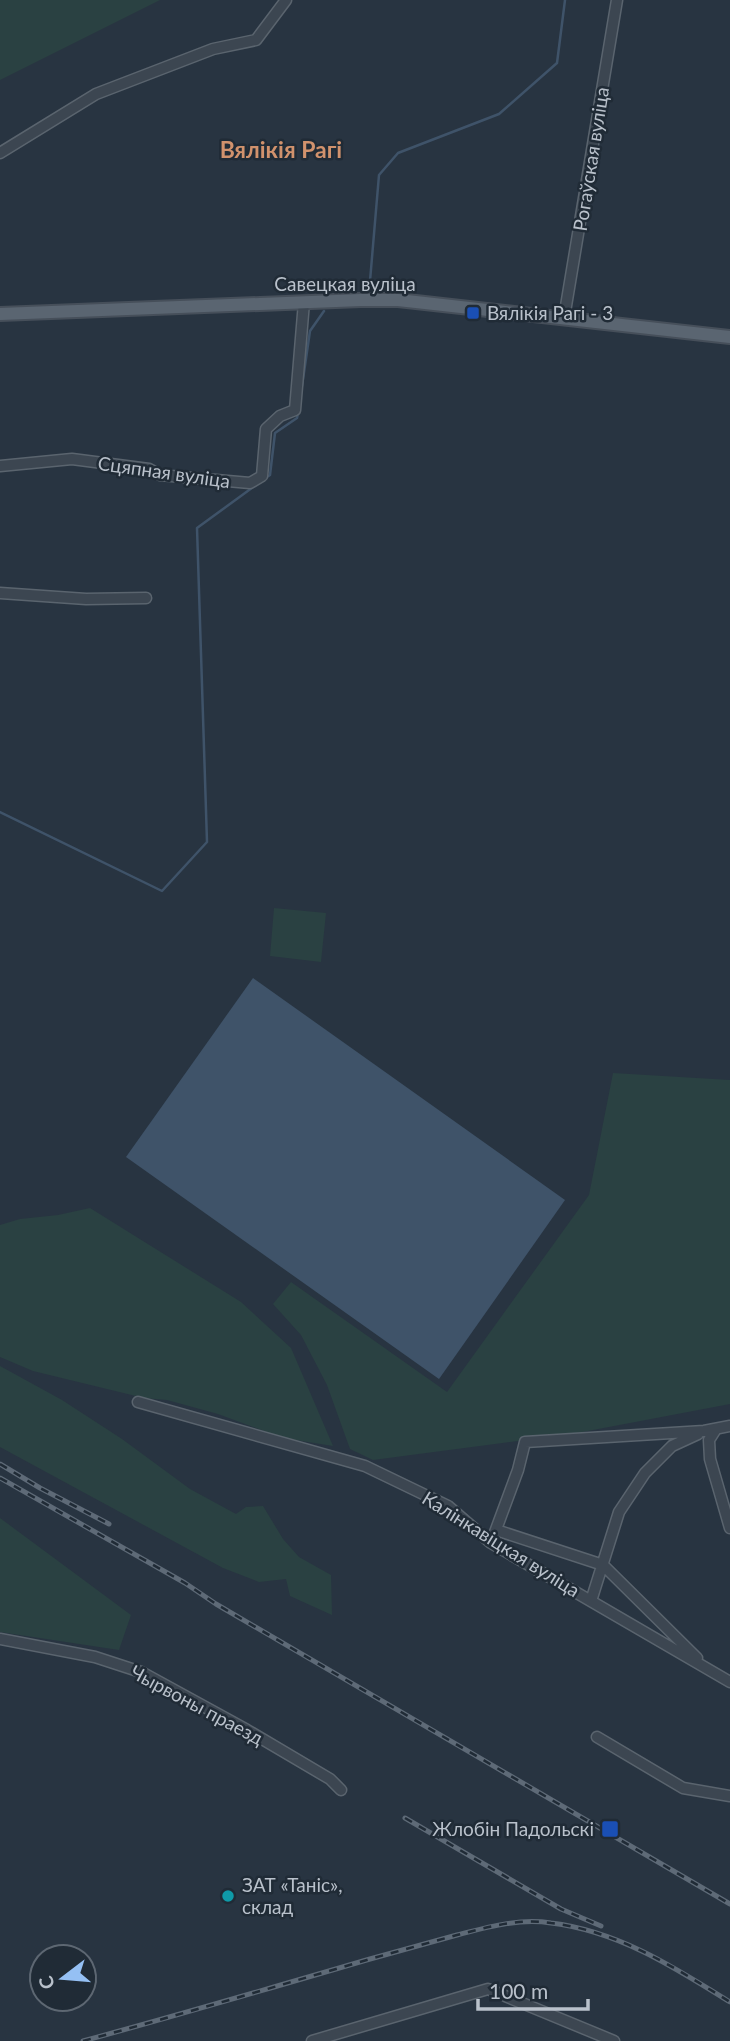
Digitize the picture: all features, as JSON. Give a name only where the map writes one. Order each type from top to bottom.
[{"type":"main road","name":"Савецкая вуліца","points":[[0,314],[398,300],[730,337]]},
{"type":"street","points":[[0,153],[96,94],[213,49],[256,40],[286,0]]},
{"type":"street","name":"Рогаўская вуліца","points":[[564,318],[617,0]]},
{"type":"street","name":"Сцяпная вуліца","points":[[0,466],[72,459],[149,469],[160,475],[250,483],[262,476],[266,429],[280,416],[295,410],[304,302]]},
{"type":"street","points":[[0,593],[86,599],[146,598]]},
{"type":"street","name":"Калінкавіцкая вуліца","points":[[138,1402],[365,1466],[448,1506],[491,1543],[730,1682]]},
{"type":"street","points":[[491,1543],[518,1470],[525,1442],[704,1431],[730,1426]]},
{"type":"street","points":[[716,1429],[709,1440],[710,1459],[730,1528]]},
{"type":"street","points":[[591,1601],[620,1511],[645,1473],[672,1446],[704,1431]]},
{"type":"street","points":[[496,1530],[603,1565],[709,1670]]},
{"type":"street","name":"Чырвоны праезд","points":[[0,1639],[95,1657],[141,1672],[247,1730],[330,1779],[341,1790]]},
{"type":"street","points":[[597,1737],[683,1788],[730,1796]]},
{"type":"street","points":[[312,2041],[488,1989],[614,2041]]},
{"type":"green space","points":[[0,0],[160,0],[0,80]]},
{"type":"green space","points":[[274,908],[326,913],[321,962],[270,956]]},
{"type":"green space","points":[[613,1073],[730,1080],[730,1404],[572,1434],[373,1460],[350,1449],[327,1385],[301,1335],[273,1304],[291,1282],[447,1392],[589,1195]]},
{"type":"green space","points":[[90,1208],[241,1302],[291,1348],[333,1446],[283,1438],[218,1414],[33,1371],[0,1357],[0,1225],[20,1219]]},
{"type":"green space","points":[[0,1366],[62,1400],[122,1439],[190,1489],[236,1514],[246,1507],[263,1506],[283,1539],[299,1557],[331,1575],[332,1615],[290,1596],[286,1579],[259,1582],[223,1568],[0,1447]]},
{"type":"green space","points":[[0,1518],[131,1615],[119,1650],[0,1632]]},
{"type":"water","points":[[253,978],[565,1200],[439,1379],[126,1157]]},
{"type":"waterway","points":[[370,281],[379,175],[398,153],[499,114],[557,63],[565,0]]},
{"type":"waterway","points":[[302,386],[310,331],[324,311]]},
{"type":"waterway","points":[[264,479],[270,475],[275,433],[297,418],[298,413]]},
{"type":"waterway","points":[[0,812],[162,891],[207,842],[197,528],[256,485]]},
{"type":"railway","points":[[0,1464],[109,1524]]},
{"type":"railway","points":[[0,1478],[185,1583],[216,1604],[730,1904]]},
{"type":"railway","points":[[405,1818],[561,1909],[601,1926]]},
{"type":"railway","points":[[83,2041],[457,1935],[504,1924],[527,1922],[576,1927],[622,1942],[645,1952],[730,2002]]},
{"type":"place","name":"Вялікія Рагі - 3","points":[[473,313]]},
{"type":"place","name":"Жлобін Падольскі","points":[[610,1829]]},
{"type":"place","name":"ЗАТ «Таніс», склад","points":[[228,1896]]},
{"type":"district","name":"Вялікія Рагі","points":[[281,150]]}]
